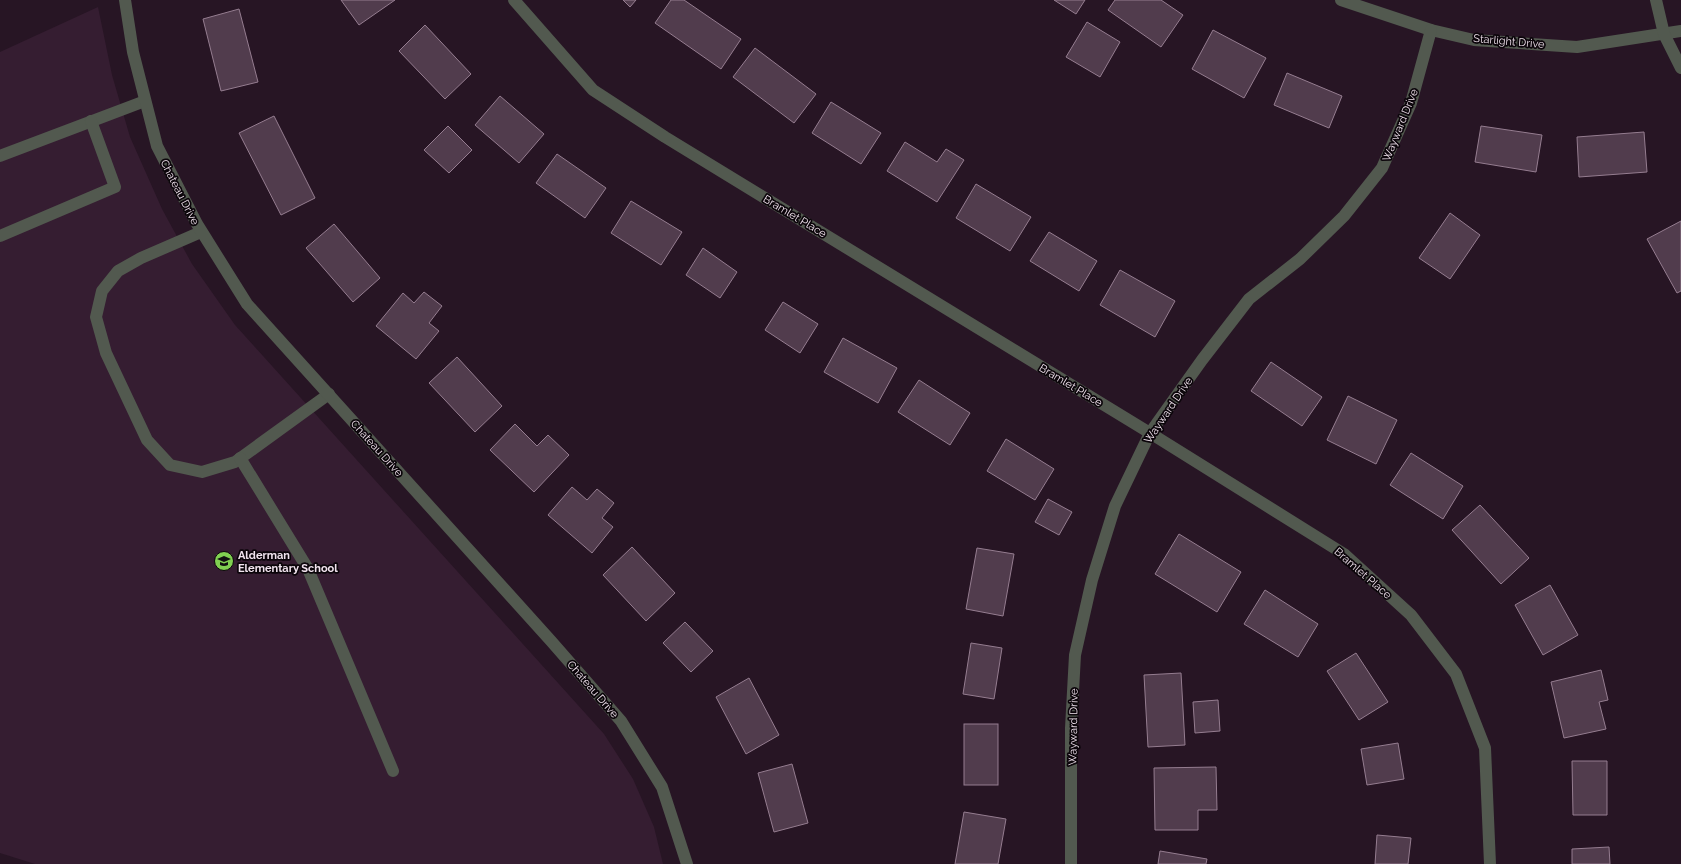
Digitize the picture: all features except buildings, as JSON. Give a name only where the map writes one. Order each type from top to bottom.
[{"type":"street","name":"Chateau Drive","points":[[125,0],[132,52],[157,146],[202,232],[247,304],[551,641],[621,721],[662,787],[687,864]]},
{"type":"street","name":"Bramlet Place","points":[[514,0],[593,90],[672,141],[1150,433],[1344,554],[1410,615],[1456,674],[1485,748],[1490,864]]},
{"type":"street","name":"Starlight Drive","points":[[1341,0],[1431,30],[1474,40],[1578,47],[1681,31]]},
{"type":"street","points":[[1656,0],[1664,34],[1681,68]]},
{"type":"street","name":"Wayward Drive","points":[[1071,864],[1071,728],[1076,655],[1092,580],[1115,506],[1150,433],[1202,360],[1249,299],[1306,253],[1344,216],[1382,168],[1411,103],[1431,30]]},
{"type":"street","points":[[0,156],[145,102]]},
{"type":"street","points":[[0,236],[114,187],[91,121]]},
{"type":"street","points":[[202,232],[141,258],[118,271],[102,291],[96,317],[106,353],[147,440],[170,465],[202,472],[235,462],[329,394]]},
{"type":"street","points":[[240,458],[308,569],[393,771]]},
{"type":"shaded area","name":"Alderman Elementary School","points":[[98,7],[112,75],[130,137],[162,209],[192,264],[235,325],[604,734],[633,779],[654,827],[663,864],[35,864],[0,853],[0,52]]},
{"type":"place","name":"Alderman Elementary School","points":[[224,561]]}]
